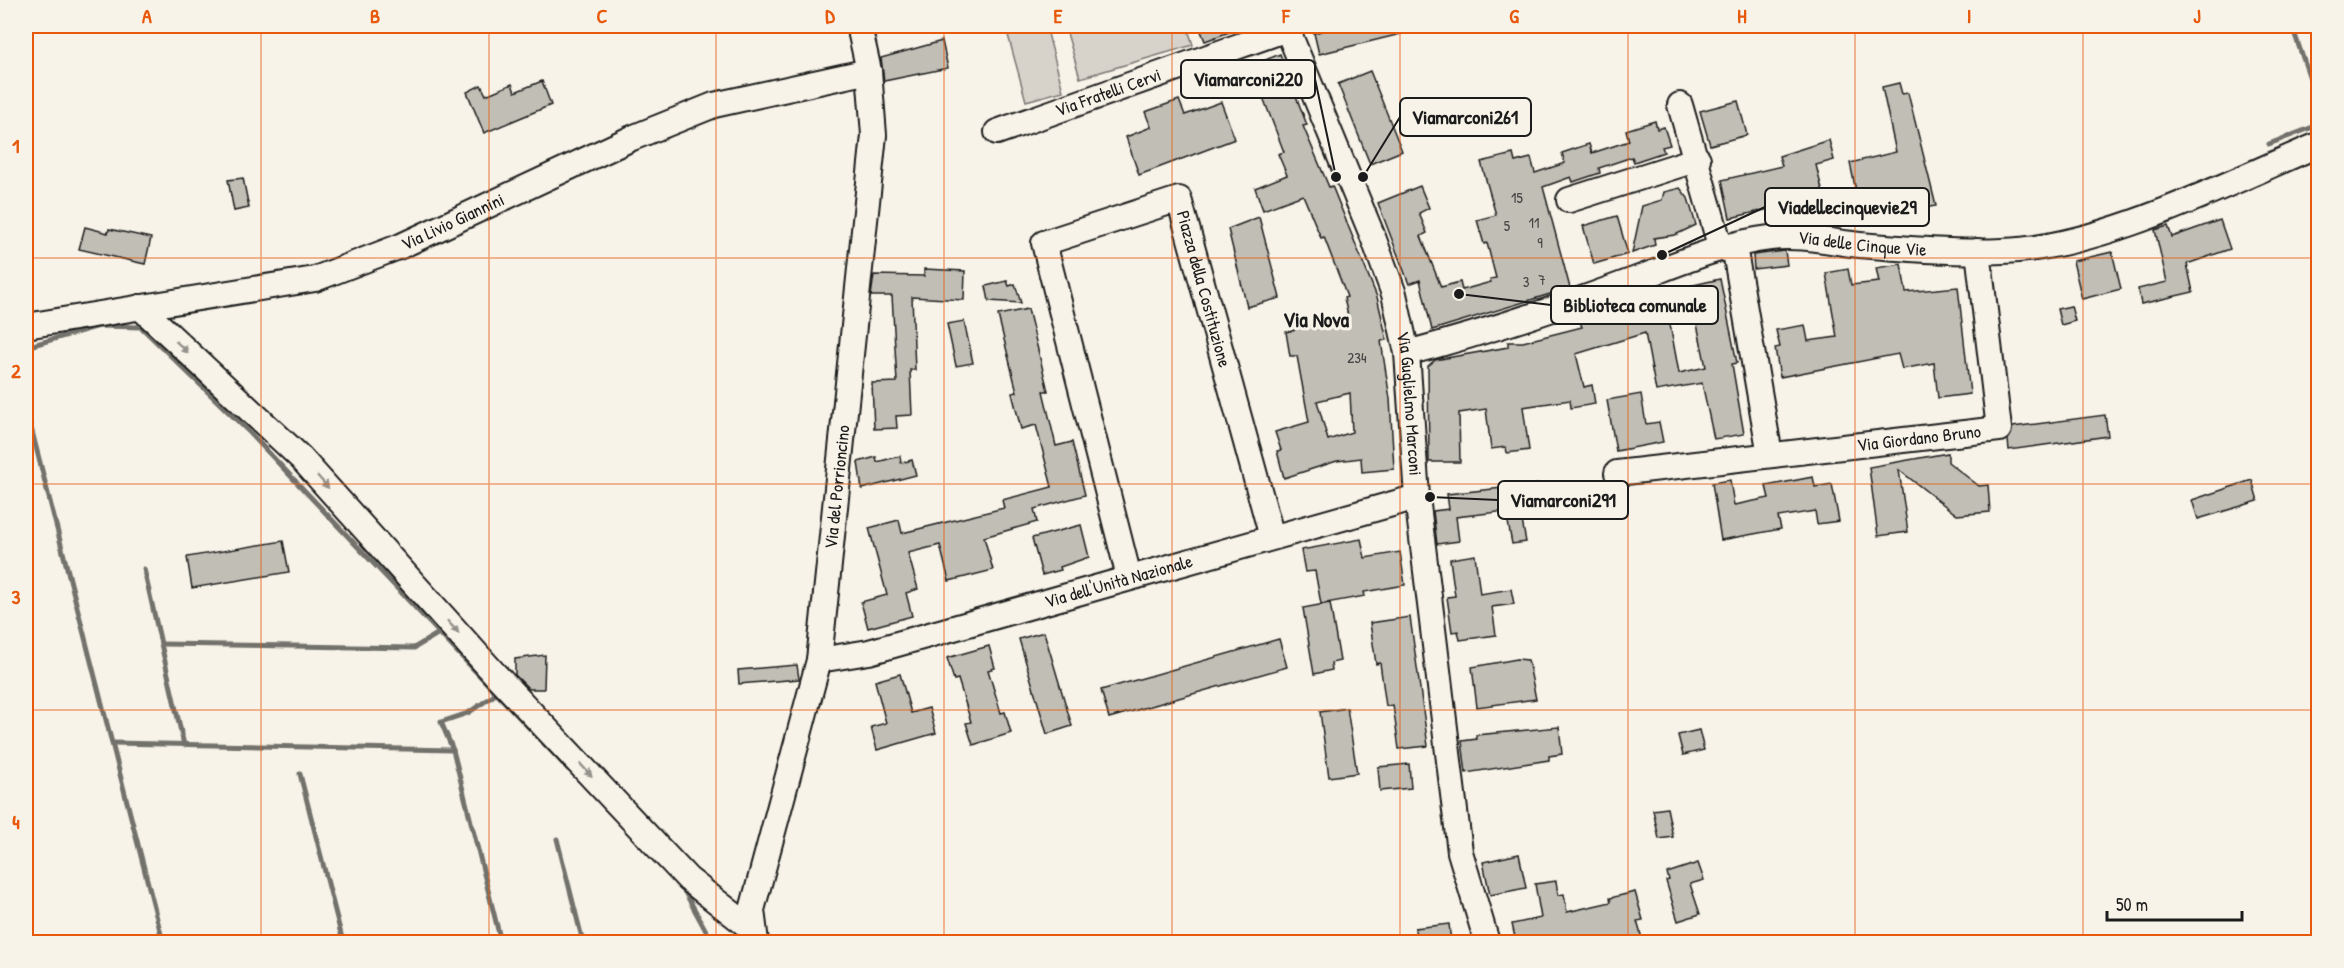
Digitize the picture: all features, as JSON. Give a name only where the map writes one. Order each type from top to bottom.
[{"type":"street","name":"Via del Porrioncino","points":[[754,936],[752,910],[819,660],[874,135],[868,71],[859,26]]},
{"type":"street","name":"Via Fratelli Cervi","points":[[997,132],[1287,27]]},
{"type":"street","name":"Via Guglielmo Marconi","points":[[1287,27],[1374,237],[1394,294],[1407,353],[1418,497],[1460,852],[1487,942]]},
{"type":"street","name":"Via Livio Giannini","points":[[26,326],[315,279],[401,246],[632,138],[714,105],[868,71]]},
{"type":"street","points":[[1680,105],[1727,247],[1770,455]]},
{"type":"street","name":"Via delle Cinque Vie","points":[[1407,353],[1531,318],[1727,247],[1771,237],[1932,251],[2005,251],[2050,245],[2097,233],[2152,214],[2319,145]]},
{"type":"street","points":[[1569,200],[1698,159]]},
{"type":"street","name":"Piazza della Costituzione","points":[[1130,577],[1044,243],[1179,199],[1272,537]]},
{"type":"street","name":"Via Giordano Bruno","points":[[1617,473],[1999,429],[1978,251]]},
{"type":"street","points":[[140,307],[301,458],[494,673],[688,879],[754,936]]},
{"type":"street","name":"Via dell'Unità Nazionale","points":[[819,660],[869,652],[1418,497]]},
{"type":"shaded area","points":[[1046,26],[1063,91],[1026,101],[1008,35]]},
{"type":"shaded area","points":[[1065,26],[1187,26],[1193,45],[1080,78]]},
{"type":"shaded area","points":[[2318,500],[2318,538],[2311,540]]},
{"type":"building","points":[[1199,26],[1242,26],[1243,27],[1205,41]]},
{"type":"building","points":[[1339,26],[1340,31],[1361,26],[1412,26],[1413,31],[1319,54],[1314,33]]},
{"type":"building","points":[[942,41],[948,68],[884,81],[881,58]]},
{"type":"building","points":[[1280,54],[1307,125],[1303,126],[1329,187],[1332,186],[1377,297],[1387,340],[1381,341],[1390,399],[1394,469],[1362,472],[1361,458],[1337,461],[1284,478],[1277,451],[1281,450],[1275,432],[1309,422],[1297,356],[1290,356],[1286,332],[1348,316],[1344,298],[1347,297],[1324,237],[1321,238],[1303,195],[1263,210],[1255,188],[1287,175],[1278,154],[1284,152],[1251,66]],"holes":[[[1350,393],[1352,432],[1328,440],[1317,401]]]},
{"type":"building","points":[[1370,71],[1402,151],[1370,164],[1338,84]]},
{"type":"building","points":[[542,81],[551,105],[484,133],[467,92],[481,85],[486,95],[512,84],[515,92]]},
{"type":"building","points":[[1899,83],[1902,94],[1908,93],[1936,206],[1862,219],[1850,163],[1896,152],[1882,87]]},
{"type":"building","points":[[1179,100],[1185,115],[1221,102],[1235,139],[1139,175],[1126,137],[1151,127],[1145,112]]},
{"type":"building","points":[[1738,101],[1747,135],[1710,145],[1700,111]]},
{"type":"building","points":[[1655,121],[1657,129],[1664,127],[1670,145],[1662,147],[1664,152],[1634,162],[1632,157],[1599,168],[1600,173],[1573,182],[1571,177],[1543,187],[1570,288],[1432,330],[1420,280],[1409,284],[1378,203],[1420,186],[1429,208],[1419,213],[1427,233],[1421,236],[1441,287],[1460,282],[1462,290],[1491,282],[1490,279],[1496,278],[1487,243],[1484,244],[1477,220],[1496,215],[1481,162],[1513,154],[1515,162],[1531,158],[1535,173],[1565,163],[1562,153],[1589,144],[1592,153],[1629,141],[1626,130]]},
{"type":"building","points":[[1829,140],[1834,160],[1816,165],[1825,202],[1793,210],[1791,204],[1730,218],[1722,180],[1782,166],[1779,156]]},
{"type":"building","points":[[243,178],[249,208],[234,211],[228,180]]},
{"type":"building","points":[[1680,188],[1688,198],[1696,225],[1675,235],[1654,238],[1655,245],[1632,253],[1642,206],[1662,200],[1664,192]]},
{"type":"building","points":[[1617,216],[1628,254],[1594,264],[1583,226]]},
{"type":"building","points":[[1259,217],[1280,298],[1247,307],[1228,229]]},
{"type":"building","points":[[2220,220],[2230,249],[2187,264],[2193,292],[2141,304],[2138,289],[2167,282],[2155,230],[2168,226],[2172,237]]},
{"type":"building","points":[[85,227],[108,233],[109,229],[151,238],[145,264],[79,249]]},
{"type":"building","points":[[1785,251],[1787,265],[1754,269],[1753,255]]},
{"type":"building","points":[[2112,252],[2121,289],[2082,299],[2073,261]]},
{"type":"building","points":[[1901,264],[1906,292],[1958,287],[1970,394],[1938,398],[1934,363],[1902,369],[1898,354],[1780,377],[1775,348],[1780,347],[1776,330],[1805,325],[1808,341],[1837,337],[1826,273],[1848,269],[1851,285],[1879,282],[1876,268]]},
{"type":"building","points":[[924,269],[965,271],[964,300],[912,297],[915,370],[910,370],[912,415],[896,416],[897,428],[874,429],[872,383],[897,382],[892,296],[871,296],[874,275],[924,276]]},
{"type":"building","points":[[1720,279],[1737,363],[1732,364],[1744,434],[1714,439],[1702,383],[1656,391],[1645,333],[1576,354],[1584,387],[1592,385],[1595,404],[1571,408],[1570,400],[1523,407],[1529,450],[1507,453],[1506,447],[1491,449],[1486,409],[1459,413],[1460,462],[1429,462],[1428,366],[1435,360],[1508,347],[1508,342],[1523,342],[1582,327],[1578,316],[1615,302],[1618,312],[1666,303],[1679,373],[1706,367],[1689,286]]},
{"type":"building","points":[[1007,281],[1009,286],[1015,284],[1021,303],[989,301],[986,286]]},
{"type":"building","points":[[2071,306],[2075,321],[2061,325],[2057,309]]},
{"type":"building","points":[[1028,309],[1048,391],[1043,391],[1056,446],[1072,442],[1085,495],[1034,509],[1037,522],[984,537],[993,570],[949,581],[940,545],[908,553],[918,589],[906,593],[912,616],[868,628],[861,602],[887,595],[869,528],[899,520],[902,533],[1004,508],[1002,500],[1052,487],[1036,425],[1021,429],[1012,393],[1017,392],[998,315]]},
{"type":"building","points":[[964,321],[973,363],[956,366],[947,324]]},
{"type":"building","points":[[1641,394],[1646,424],[1659,422],[1663,442],[1616,451],[1607,400]]},
{"type":"building","points":[[2105,415],[2108,436],[2009,450],[2008,440],[2013,427]]},
{"type":"building","points":[[1948,453],[1948,462],[1979,486],[1988,485],[1990,512],[1957,515],[1899,470],[1908,532],[1878,536],[1869,467]]},
{"type":"building","points":[[900,456],[901,463],[912,460],[916,475],[862,489],[858,462],[876,457],[877,462]]},
{"type":"building","points":[[1813,477],[1815,487],[1832,484],[1839,521],[1817,524],[1815,511],[1778,517],[1781,529],[1721,540],[1712,483],[1730,480],[1734,505],[1769,498],[1766,486]]},
{"type":"building","points":[[2252,480],[2258,501],[2198,519],[2192,500]]},
{"type":"building","points":[[1540,484],[1543,507],[1520,510],[1526,542],[1512,544],[1506,511],[1456,517],[1459,541],[1437,544],[1433,511],[1449,509],[1447,494]]},
{"type":"building","points":[[1081,525],[1089,557],[1060,567],[1061,570],[1042,575],[1032,538]]},
{"type":"building","points":[[1361,539],[1365,558],[1400,552],[1405,585],[1364,592],[1365,596],[1321,604],[1315,571],[1305,572],[1301,550]]},
{"type":"building","points":[[283,541],[289,572],[192,588],[187,557]]},
{"type":"building","points":[[1475,555],[1480,594],[1511,589],[1514,604],[1492,607],[1496,635],[1460,640],[1458,631],[1452,632],[1447,597],[1455,596],[1450,559]]},
{"type":"building","points":[[1330,603],[1340,661],[1331,663],[1332,670],[1314,674],[1303,608]]},
{"type":"building","points":[[1410,617],[1428,746],[1399,749],[1393,705],[1386,706],[1380,663],[1376,664],[1370,623]]},
{"type":"building","points":[[1044,632],[1072,726],[1047,734],[1019,639]]},
{"type":"building","points":[[1279,639],[1287,667],[1109,718],[1101,690]]},
{"type":"building","points":[[989,646],[995,668],[988,670],[1001,713],[1005,712],[1011,733],[973,745],[966,723],[971,722],[958,679],[954,680],[947,658]]},
{"type":"building","points":[[545,655],[544,689],[529,689],[515,675],[515,659]]},
{"type":"building","points":[[1517,659],[1528,660],[1536,699],[1477,707],[1472,667]]},
{"type":"building","points":[[797,665],[799,679],[739,684],[738,670]]},
{"type":"building","points":[[900,674],[911,713],[929,708],[936,733],[877,750],[871,727],[886,723],[875,681]]},
{"type":"building","points":[[1347,708],[1357,773],[1329,777],[1320,712]]},
{"type":"building","points":[[1559,727],[1562,754],[1549,756],[1549,760],[1466,773],[1462,741],[1477,739],[1476,735]]},
{"type":"building","points":[[1699,730],[1704,750],[1683,755],[1678,735]]},
{"type":"building","points":[[1409,764],[1411,788],[1380,791],[1378,767]]},
{"type":"building","points":[[1667,808],[1673,837],[1659,839],[1653,810]]},
{"type":"building","points":[[1519,854],[1526,888],[1490,895],[1483,862]]},
{"type":"building","points":[[1698,863],[1704,880],[1690,884],[1700,914],[1678,921],[1666,881],[1669,880],[1667,873]]},
{"type":"building","points":[[1556,881],[1558,895],[1564,894],[1567,912],[1611,902],[1610,898],[1635,892],[1643,920],[1637,921],[1643,942],[1516,942],[1512,924],[1541,918],[1535,884]]},
{"type":"building","points":[[1449,924],[1451,942],[1416,942],[1415,928]]},
{"type":"waterway","points":[[2292,26],[2318,102]]},
{"type":"waterway","points":[[2269,144],[2318,125]]},
{"type":"waterway","points":[[26,347],[99,326],[141,327],[250,433],[568,769]]},
{"type":"waterway","points":[[26,408],[163,942]]},
{"type":"waterway","points":[[144,569],[184,745]]},
{"type":"waterway","points":[[161,644],[414,648],[439,633]]},
{"type":"waterway","points":[[496,694],[468,713],[441,722],[453,750],[501,942]]},
{"type":"waterway","points":[[112,743],[453,750]]},
{"type":"waterway","points":[[300,774],[343,942]]},
{"type":"waterway","points":[[557,839],[583,942]]},
{"type":"waterway","points":[[678,885],[685,892],[712,942]]},
{"type":"place","name":"Viamarconi220","points":[[1336,177]]},
{"type":"place","name":"Viamarconi261","points":[[1363,177]]},
{"type":"place","name":"Viadellecinquevie29","points":[[1662,255]]},
{"type":"place","name":"Biblioteca comunale","points":[[1459,294]]},
{"type":"place","name":"Viamarconi291","points":[[1430,497]]},
{"type":"district","name":"Via Nova","points":[[1316,320]]}]
